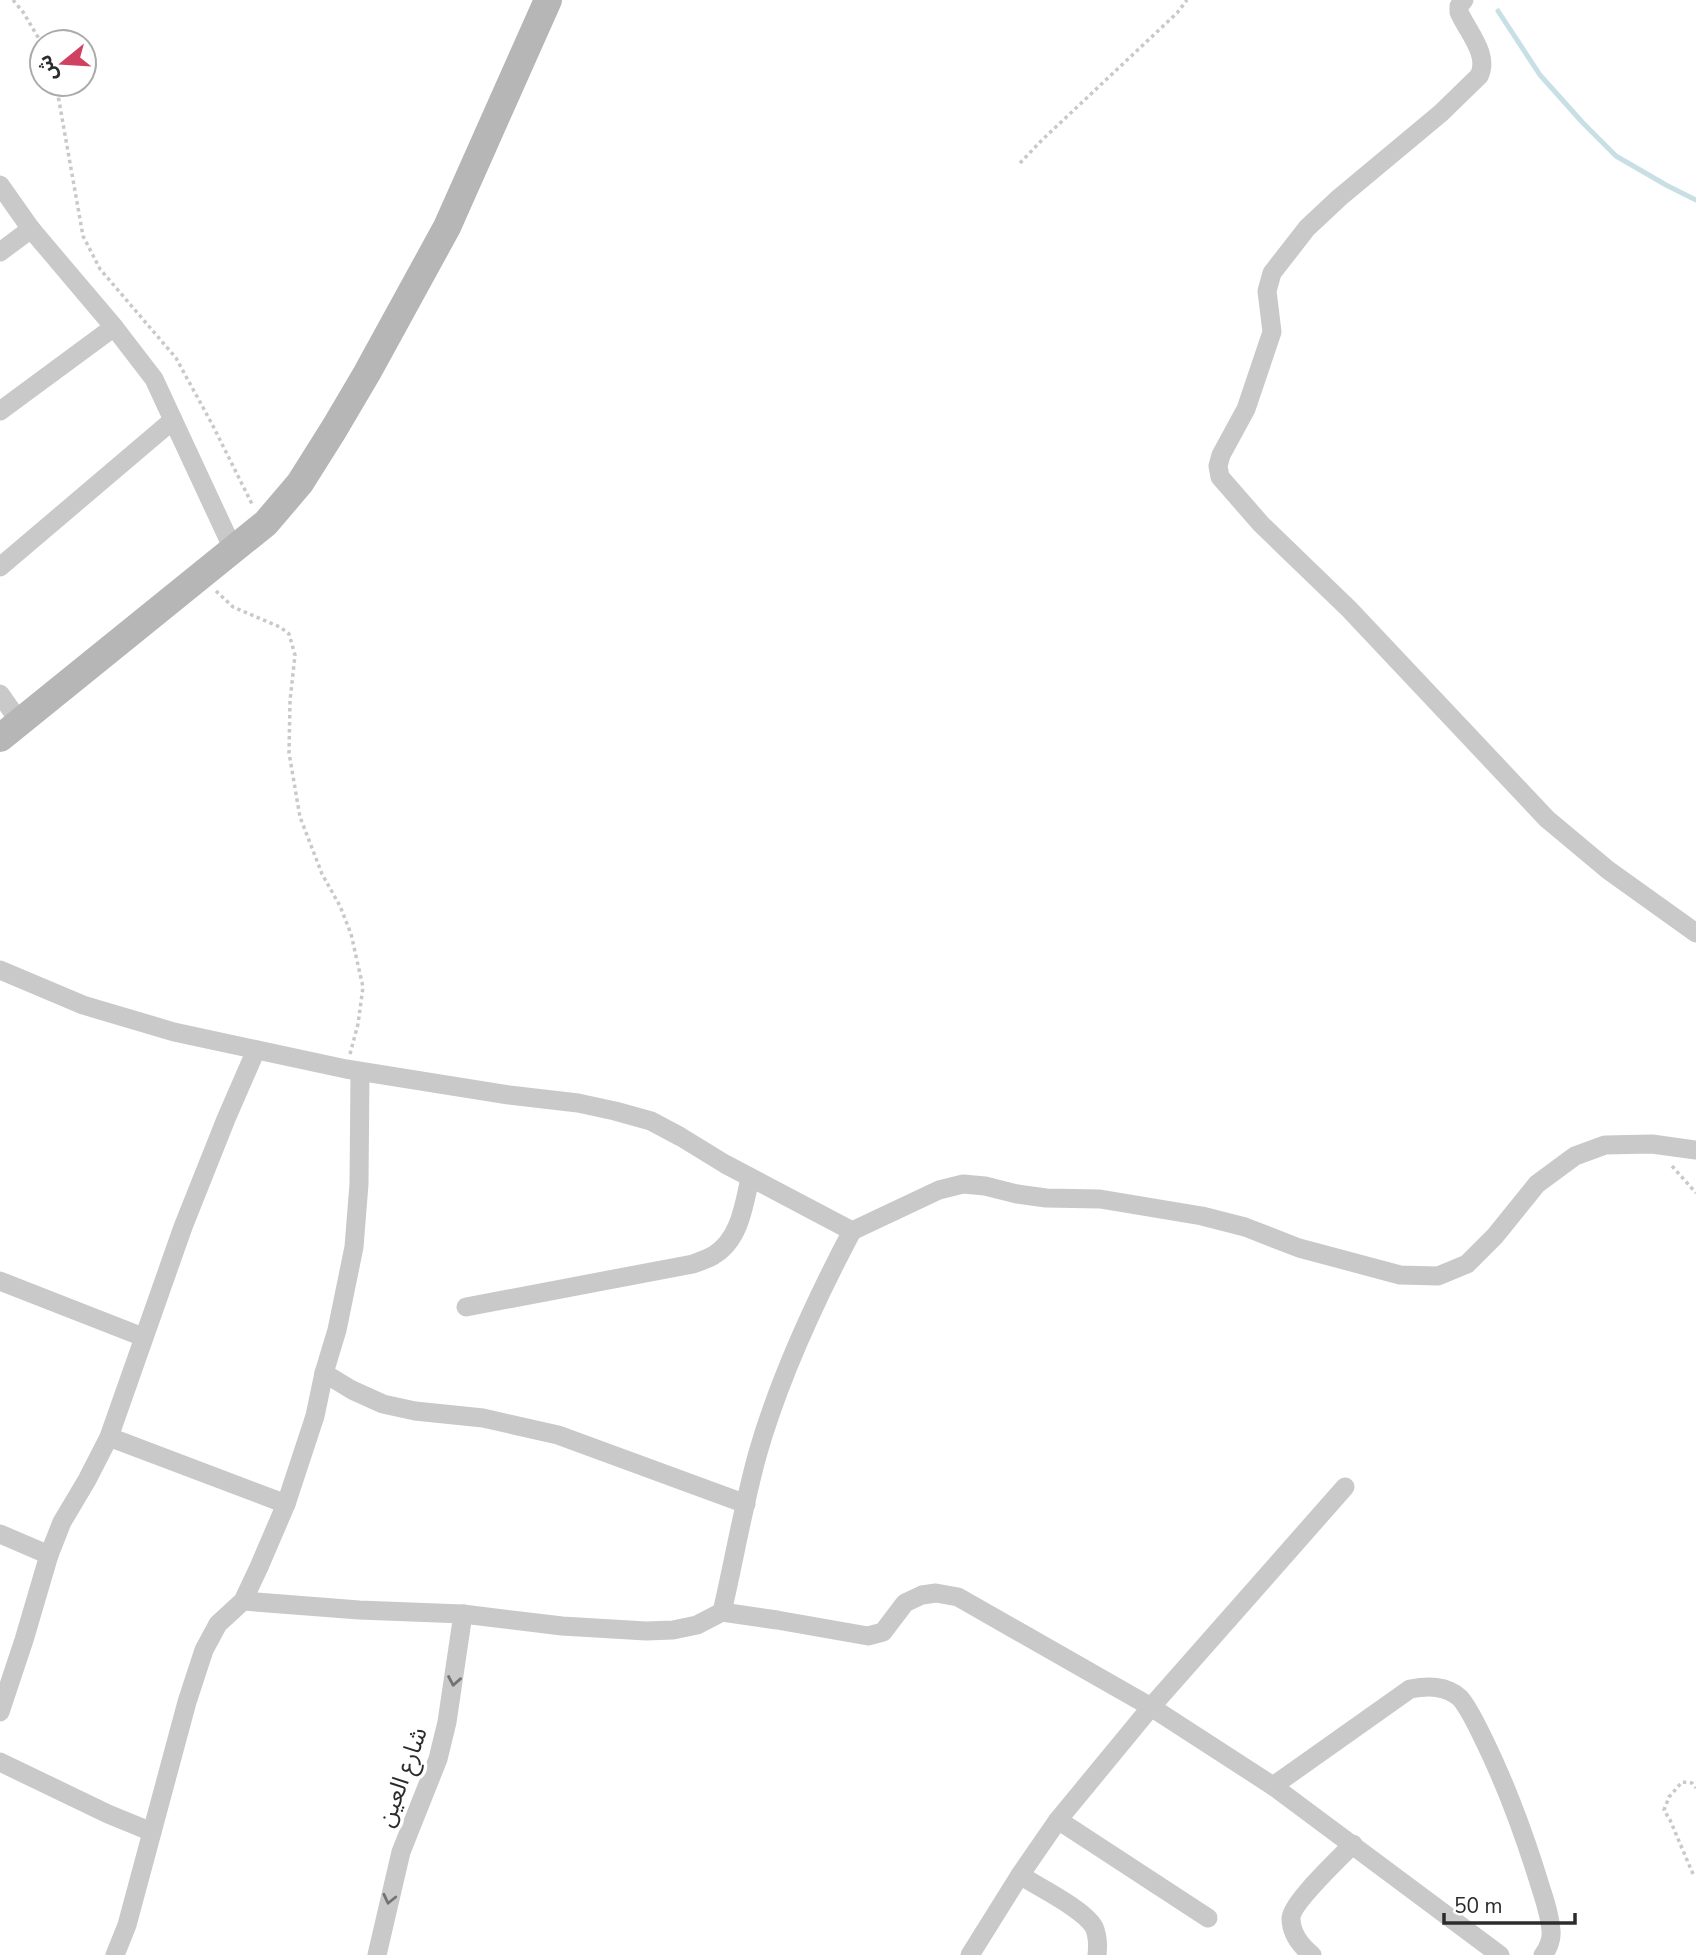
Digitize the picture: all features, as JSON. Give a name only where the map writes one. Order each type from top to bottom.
[{"type":"street","points":[[0,694],[10,729],[266,523],[300,482],[367,373],[447,227],[548,0]]},
{"type":"street","points":[[1464,0],[1459,6],[1459,12],[1479,48],[1483,69],[1441,113],[1307,228],[1272,273],[1267,291],[1272,332],[1246,409],[1221,455],[1218,466],[1220,477],[1261,524],[1349,609],[1547,819],[1608,870],[1696,933]]},
{"type":"street","points":[[0,185],[32,229],[154,379],[233,549]]},
{"type":"street","points":[[0,252],[32,229]]},
{"type":"street","points":[[0,411],[114,327]]},
{"type":"street","points":[[0,567],[173,420]]},
{"type":"street","points":[[0,970],[83,1005],[174,1032],[353,1070],[578,1103],[651,1121],[750,1178],[852,1231]]},
{"type":"street","points":[[0,1712],[49,1555],[62,1522],[109,1437],[183,1227],[256,1050]]},
{"type":"street","points":[[115,1955],[127,1925],[187,1702],[204,1650],[218,1624],[243,1601],[286,1504],[315,1416],[354,1247],[359,1184],[353,1070]]},
{"type":"street","points":[[722,1612],[757,1456],[780,1387],[805,1326],[852,1231],[939,1190],[962,1184],[985,1186],[1027,1196],[1100,1199],[1153,1206],[1245,1227],[1299,1248],[1400,1275],[1438,1276],[1467,1264],[1495,1236],[1537,1184],[1575,1156],[1605,1145],[1651,1144],[1696,1150]]},
{"type":"street","points":[[466,1307],[693,1264],[714,1255],[729,1242],[740,1222],[750,1178]]},
{"type":"street","points":[[0,1281],[144,1337]]},
{"type":"street","points":[[324,1373],[383,1404],[415,1411],[483,1418],[558,1435],[746,1504]]},
{"type":"street","points":[[109,1437],[286,1504]]},
{"type":"street","points":[[970,1955],[1058,1820],[1151,1707],[1345,1487]]},
{"type":"street","points":[[0,1534],[49,1555]]},
{"type":"street","points":[[243,1601],[359,1610],[463,1614],[562,1626],[646,1631],[673,1630],[697,1625],[722,1612],[868,1636],[883,1632],[905,1603],[922,1595],[936,1593],[958,1597],[1151,1707],[1273,1786],[1497,1954]]},
{"type":"street","name":"شارع العين","points":[[377,1955],[401,1852],[438,1759],[449,1710],[463,1614]]},
{"type":"street","points":[[1273,1786],[1409,1689],[1427,1685],[1444,1689],[1459,1698],[1501,1774],[1524,1834],[1550,1917],[1552,1934],[1546,1952],[1542,1955]]},
{"type":"street","points":[[0,1762],[152,1832]]},
{"type":"street","points":[[1058,1820],[1208,1918]]},
{"type":"street","points":[[1312,1955],[1293,1933],[1291,1916],[1298,1902],[1353,1844]]},
{"type":"street","points":[[1020,1875],[1083,1915],[1094,1927],[1098,1942],[1097,1955]]},
{"type":"path","points":[[13,0],[32,28]]},
{"type":"path","points":[[1020,163],[1177,13],[1187,0]]},
{"type":"path","points":[[58,98],[83,236],[100,269],[176,358],[250,501],[266,523]]},
{"type":"path","points":[[201,574],[233,607],[280,627],[289,634],[295,655],[290,701],[289,753],[300,817],[322,874],[340,906],[351,934],[363,987],[353,1070]]},
{"type":"path","points":[[1651,1144],[1696,1194]]},
{"type":"path","points":[[1693,1874],[1671,1820],[1664,1810],[1669,1797],[1682,1782],[1692,1783],[1696,1788]]},
{"type":"waterway","points":[[1498,11],[1540,75],[1616,156],[1696,200]]}]
